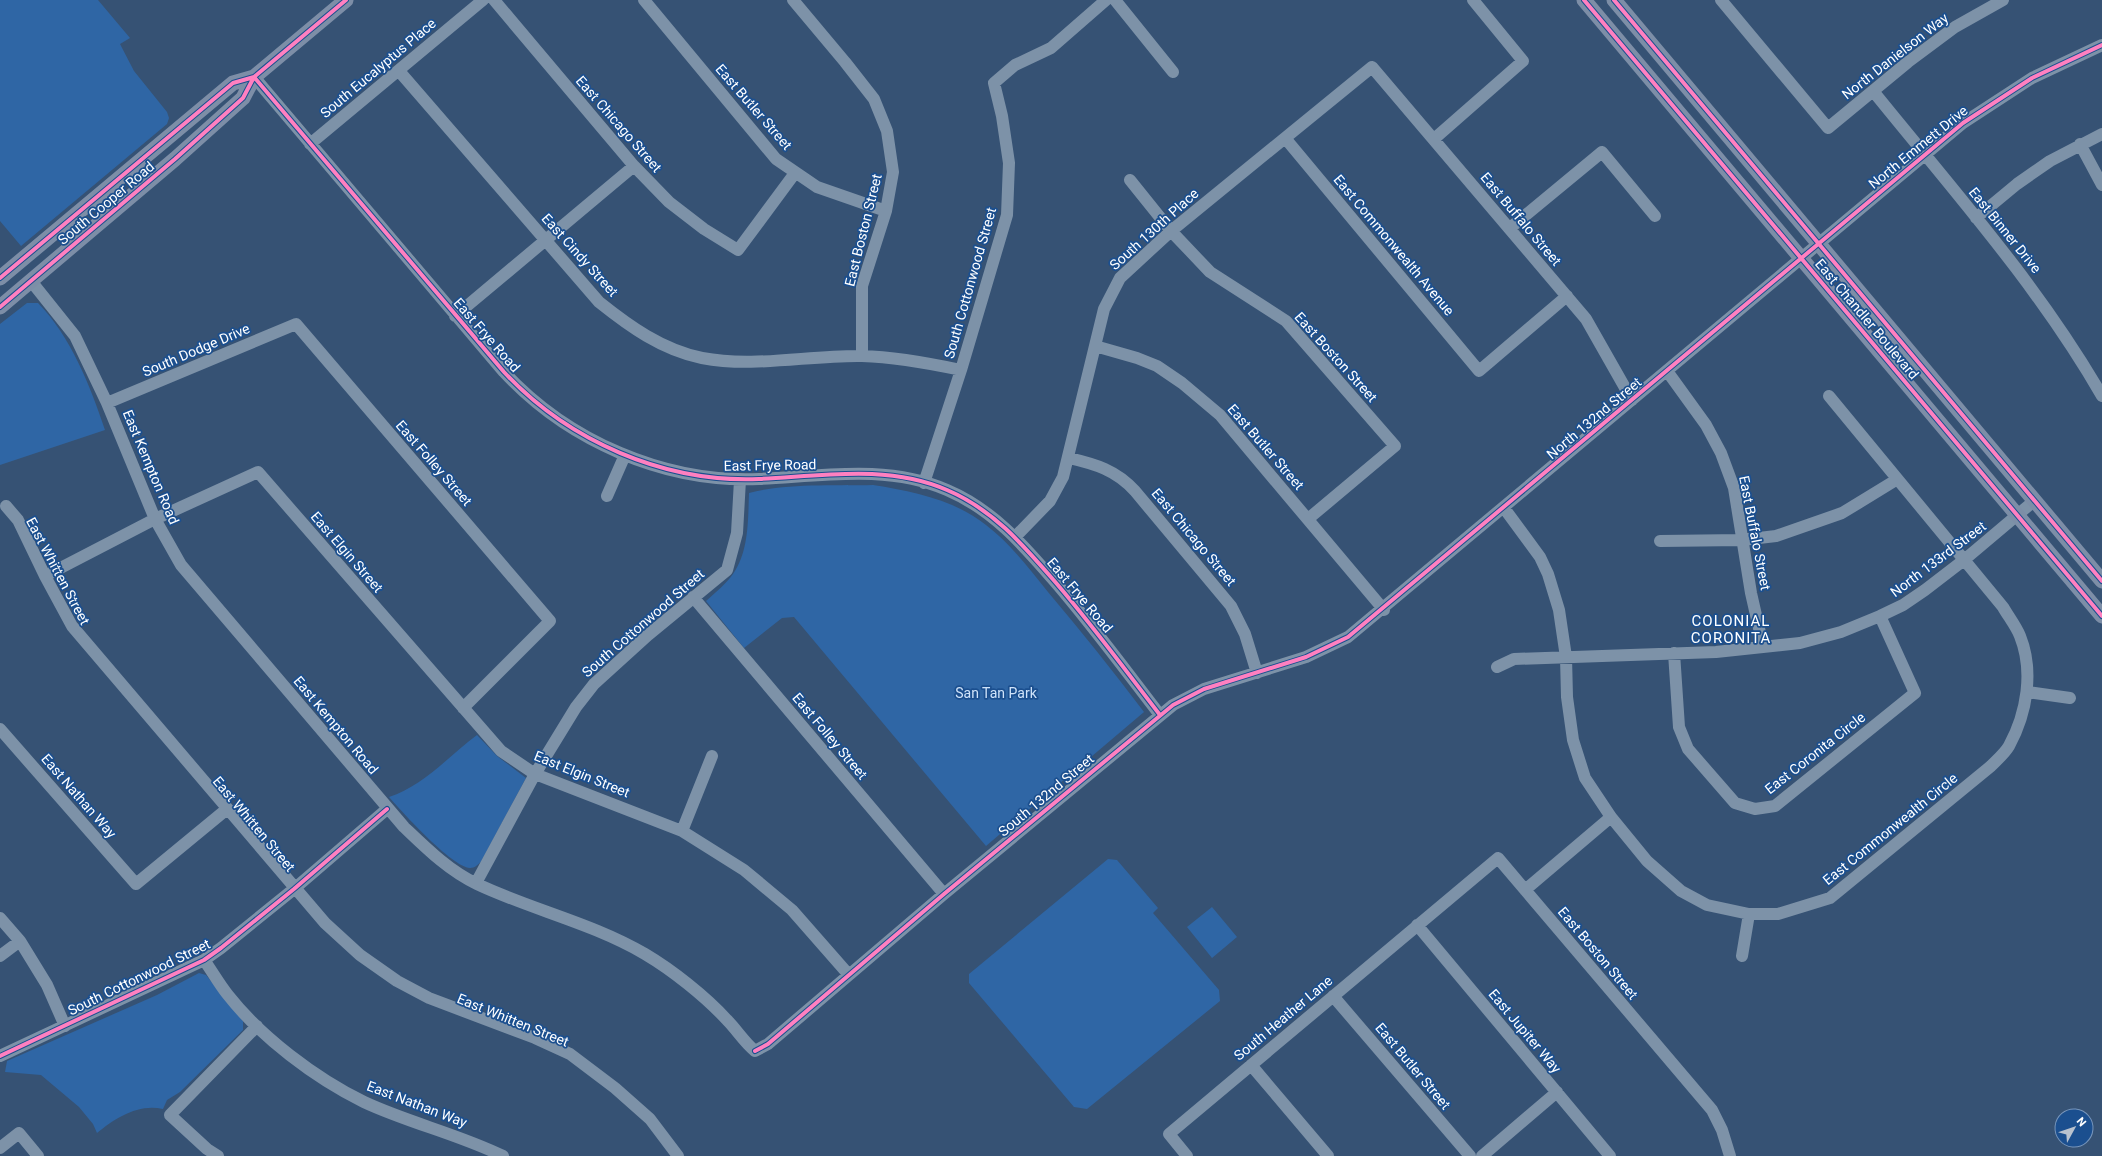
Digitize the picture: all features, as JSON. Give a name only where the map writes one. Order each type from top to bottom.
[{"type":"main road","name":"South Cooper Road","points":[[0,307],[243,98],[254,77],[346,0]]},
{"type":"main road","name":"East Chandler Boulevard","points":[[1584,0],[2102,616]]},
{"type":"main road","name":"East Chandler Boulevard","points":[[1614,0],[2102,581]]},
{"type":"main road","name":"South Cooper Road","points":[[0,278],[233,83],[254,77]]},
{"type":"main road","points":[[189,120],[201,135]]},
{"type":"main road","points":[[17,264],[31,281]]},
{"type":"street","name":"South Eucalyptus Place","points":[[310,144],[484,0]]},
{"type":"street","name":"East Chicago Street","points":[[494,0],[634,166],[669,202],[704,229],[738,250],[795,173]]},
{"type":"street","name":"East Butler Street","points":[[644,0],[776,159],[817,187],[832,194],[886,211]]},
{"type":"street","name":"East Boston Street","points":[[793,0],[874,99],[887,132],[893,172],[886,211],[862,286],[862,356]]},
{"type":"street","name":"South Cottonwood Street","points":[[924,482],[961,370],[1006,215],[1009,163],[1002,116],[994,83],[1015,65],[1051,48],[1106,0]]},
{"type":"street","points":[[1115,0],[1173,72]]},
{"type":"street","points":[[1434,139],[1524,61],[1473,0]]},
{"type":"street","name":"North Danielson Way","points":[[1721,0],[1828,128],[1908,62],[1955,27],[2004,0]]},
{"type":"street","name":"North Emmett Drive","points":[[1818,243],[1963,123],[2017,86],[2051,68],[2102,45]]},
{"type":"street","name":"East Buffalo Street","points":[[1372,67],[1586,319],[1632,400]]},
{"type":"street","name":"South 130th Place","points":[[1016,536],[1053,496],[1063,477],[1104,309],[1120,278],[1171,231],[1372,67]]},
{"type":"street","name":"East Cindy Street","points":[[399,71],[599,302],[631,327],[666,346],[701,358],[731,361],[862,356],[910,360],[961,370]]},
{"type":"street","name":"East Frye Road","points":[[254,77],[455,316],[520,389],[541,408],[581,433],[625,455],[677,471],[740,480],[870,474],[898,476],[924,482],[948,490],[970,502],[998,521],[1016,536],[1088,620],[1160,715]]},
{"type":"street","name":"East Binner Drive","points":[[1873,91],[2047,308],[2078,355],[2102,396]]},
{"type":"street","points":[[1976,218],[2017,184],[2050,161],[2080,144],[2102,134]]},
{"type":"street","name":"East Commonwealth Avenue","points":[[1285,138],[1479,371],[1567,296]]},
{"type":"street","points":[[2080,144],[2102,185]]},
{"type":"street","points":[[1510,228],[1602,152],[1655,216]]},
{"type":"street","points":[[455,316],[634,166]]},
{"type":"street","name":"East Boston Street","points":[[1130,180],[1171,231],[1210,272],[1286,321],[1395,446],[1308,519]]},
{"type":"street","name":"North 132nd Street","points":[[1384,610],[1818,243]]},
{"type":"street","name":"East Kempton Road","points":[[31,281],[75,336],[107,403],[155,519],[181,566],[388,809],[433,855],[476,884],[541,911],[608,935],[644,953],[666,968],[703,998],[727,1020],[744,1041],[755,1051]]},
{"type":"street","name":"South Dodge Drive","points":[[107,403],[296,324]]},
{"type":"street","name":"East Folley Street","points":[[296,324],[550,621],[463,708]]},
{"type":"street","name":"East Butler Street","points":[[1095,346],[1137,358],[1157,366],[1204,400],[1220,415],[1384,610]]},
{"type":"street","name":"East Buffalo Street","points":[[1667,371],[1706,425],[1721,453],[1734,488],[1742,540],[1763,646]]},
{"type":"street","name":"East Commonwealth Circle","points":[[1504,508],[1540,557],[1548,574],[1559,610],[1566,657],[1567,697],[1573,740],[1585,778],[1611,817],[1647,861],[1681,891],[1707,904],[1749,914],[1778,914],[1830,898],[1991,766],[2008,747],[2018,726],[2028,692],[2026,660],[2020,636],[2003,607],[1896,480],[1829,396]]},
{"type":"street","points":[[607,496],[625,455]]},
{"type":"street","name":"East Chicago Street","points":[[1068,458],[1091,463],[1110,470],[1125,480],[1135,490],[1231,606],[1245,634],[1257,673]]},
{"type":"street","name":"East Elgin Street","points":[[155,519],[258,472],[501,752],[535,774],[682,831],[744,870],[792,910],[849,975]]},
{"type":"street","name":"South Cottonwood Street","points":[[476,884],[535,774],[576,707],[594,684],[692,597],[727,570],[737,533],[740,480]]},
{"type":"street","points":[[1660,541],[1742,540],[1776,536],[1842,513],[1896,480]]},
{"type":"street","name":"North 133rd Street","points":[[1497,667],[1514,659],[1716,652],[1800,643],[1841,632],[1903,605],[1964,560],[2018,517],[2034,501]]},
{"type":"street","name":"East Whitten Street","points":[[6,506],[18,520],[45,576],[72,626],[325,924],[360,955],[397,981],[428,998],[535,1038],[570,1054],[615,1088],[650,1119],[678,1156]]},
{"type":"street","points":[[45,576],[155,519]]},
{"type":"street","name":"East Folley Street","points":[[692,597],[944,894]]},
{"type":"street","name":"South 132nd Street","points":[[755,1051],[768,1044],[944,894],[1173,705],[1204,688],[1257,673],[1333,646],[1348,638],[1384,610]]},
{"type":"street","name":"East Coronita Circle","points":[[1674,653],[1679,727],[1688,748],[1735,803],[1755,809],[1775,806],[1915,693],[1880,616]]},
{"type":"street","points":[[2028,692],[2070,698]]},
{"type":"street","name":"East Nathan Way","points":[[0,729],[136,884],[227,809]]},
{"type":"street","points":[[682,831],[712,756]]},
{"type":"street","name":"South Cottonwood Street","points":[[0,1056],[204,960],[294,889],[388,809]]},
{"type":"street","points":[[1525,890],[1611,817]]},
{"type":"street","name":"East Boston Street","points":[[1417,925],[1498,858],[1712,1110],[1722,1130],[1730,1156]]},
{"type":"street","points":[[1742,956],[1749,914]]},
{"type":"street","points":[[0,918],[20,941],[47,984],[64,1026]]},
{"type":"street","name":"South Heather Lane","points":[[1187,1156],[1169,1134],[1417,925]]},
{"type":"street","name":"East Jupiter Way","points":[[1417,925],[1610,1156]]},
{"type":"street","points":[[0,956],[20,941]]},
{"type":"street","name":"East Nathan Way","points":[[204,960],[228,995],[258,1026],[307,1068],[363,1101],[408,1120],[472,1141],[502,1156]]},
{"type":"street","name":"East Butler Street","points":[[1333,996],[1470,1156]]},
{"type":"street","points":[[218,1156],[207,1149],[170,1115],[258,1026]]},
{"type":"street","points":[[1251,1065],[1328,1156]]},
{"type":"street","points":[[1482,1156],[1557,1092]]},
{"type":"street","points":[[0,1148],[19,1133],[38,1156]]},
{"type":"green space","points":[[0,0],[98,0],[130,38],[120,44],[134,71],[167,112],[169,118],[167,124],[21,246],[0,221]]},
{"type":"green space","points":[[27,303],[38,303],[50,316],[70,346],[86,379],[105,430],[0,465],[0,324]]},
{"type":"green space","name":"San Tan Park","points":[[873,485],[903,490],[947,503],[974,516],[995,532],[1026,565],[1097,651],[1144,712],[986,846],[794,617],[782,618],[744,648],[706,601],[730,578],[742,555],[747,535],[749,493],[795,486]]},
{"type":"green space","points":[[477,735],[497,756],[526,778],[481,862],[475,867],[470,868],[452,859],[440,849],[389,797],[413,786]]},
{"type":"green space","points":[[1108,859],[1117,860],[1158,908],[1153,913],[1219,990],[1220,1001],[1087,1109],[1074,1107],[969,983],[969,974]]},
{"type":"green space","points":[[1212,907],[1237,937],[1212,958],[1187,927]]},
{"type":"green space","points":[[199,973],[206,975],[243,1021],[243,1030],[180,1092],[167,1100],[163,1109],[145,1108],[136,1110],[119,1117],[97,1133],[93,1124],[79,1107],[41,1075],[5,1072],[7,1061],[157,995]]},
{"type":"cycle path","points":[[0,307],[175,159],[243,98],[254,77],[346,0]]},
{"type":"cycle path","points":[[1584,0],[2102,616]]},
{"type":"cycle path","points":[[1614,0],[2102,581]]},
{"type":"cycle path","points":[[755,1051],[768,1044],[944,894],[1173,705],[1204,689],[1306,657],[1348,637],[1963,123],[2032,78],[2102,45]]},
{"type":"cycle path","points":[[254,77],[504,372],[529,397],[557,418],[588,437],[620,453],[653,465],[688,474],[723,478],[759,479],[830,474],[878,474],[925,482],[964,498],[1007,530],[1032,556],[1084,616],[1160,715]]},
{"type":"cycle path","points":[[0,278],[233,83],[254,77]]},
{"type":"cycle path","points":[[0,1056],[204,960],[294,889],[387,809]]},
{"type":"district","name":"COLONIAL CORONITA","points":[[1731,630]]}]
